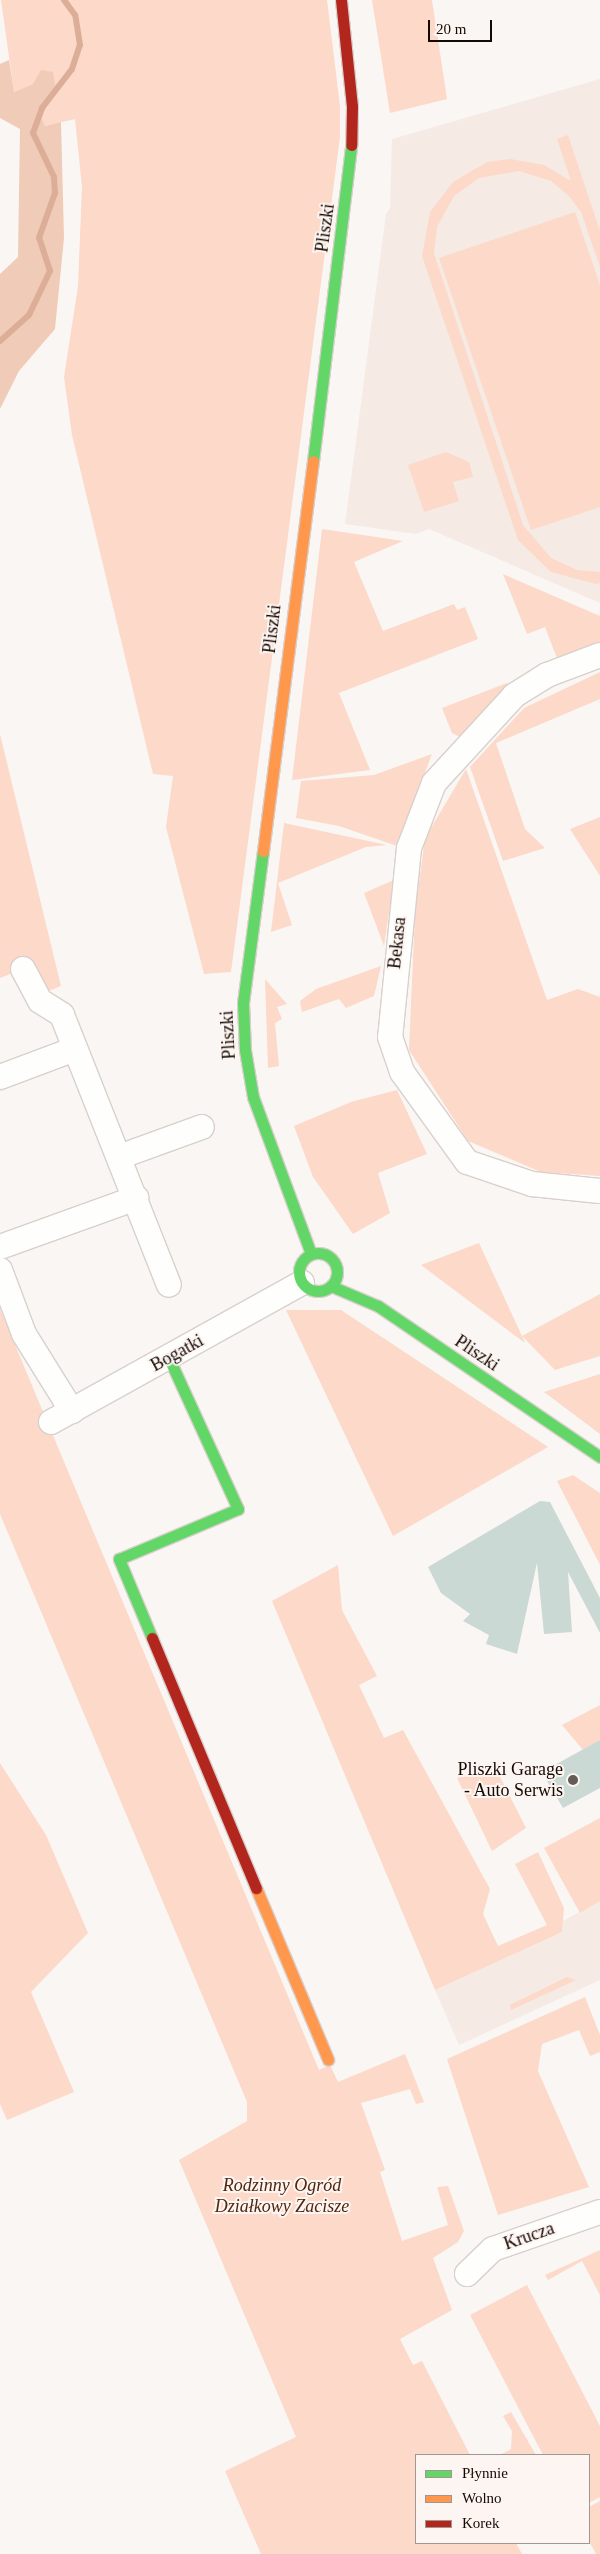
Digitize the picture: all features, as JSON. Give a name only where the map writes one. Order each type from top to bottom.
[{"type":"street","name":"Pliszki","points":[[311,1254],[253,1097],[245,1050],[243,1003],[351,164],[352,106],[340,0]]},
{"type":"street","name":"Bekasa","points":[[600,655],[547,675],[514,696],[434,783],[409,848],[390,1037],[402,1072],[467,1162],[532,1184],[600,1191]]},
{"type":"street","points":[[23,969],[40,1001],[62,1015],[169,1284]]},
{"type":"street","points":[[0,1077],[75,1049]]},
{"type":"street","points":[[119,1157],[202,1127]]},
{"type":"street","points":[[0,1246],[136,1198]]},
{"type":"street","points":[[302,1283],[300,1266],[311,1254],[324,1254],[334,1262],[337,1274],[331,1286]]},
{"type":"street","points":[[0,1270],[24,1334],[72,1411]]},
{"type":"street","name":"Pliszki","points":[[302,1283],[316,1291],[331,1286],[378,1306],[600,1457]]},
{"type":"street","name":"Bogatki","points":[[52,1422],[302,1283]]},
{"type":"street","points":[[169,1358],[238,1509],[119,1559],[328,2059]]},
{"type":"street","name":"Krucza","points":[[468,2274],[493,2249],[600,2212]]},
{"type":"shaded area","points":[[9,60],[14,92],[33,84],[41,70],[53,72],[56,91],[41,117],[45,126],[61,122],[64,238],[55,329],[19,371],[0,409],[0,274],[18,257],[20,129],[0,118],[0,64]]},
{"type":"shaded area","points":[[600,79],[600,603],[429,529],[416,534],[345,524],[386,214],[390,208],[392,139]]},
{"type":"shaded area","points":[[600,1901],[600,1980],[459,2045],[435,1990],[562,1932],[563,1921]]},
{"type":"green space","points":[[1,0],[327,0],[340,106],[340,137],[231,972],[204,974],[166,827],[173,776],[153,774],[72,435],[64,377],[78,286],[82,187],[75,119],[45,126],[41,117],[56,91],[33,84],[14,92]]},
{"type":"green space","points":[[372,0],[432,0],[447,99],[390,113]]},
{"type":"green space","points":[[568,135],[600,231],[600,267],[581,212],[569,196],[551,181],[519,171],[479,178],[454,196],[437,227],[434,253],[523,525],[551,558],[577,570],[600,572],[600,583],[596,584],[551,572],[518,540],[422,256],[430,212],[453,182],[487,162],[510,159],[544,165],[571,181],[557,139]]},
{"type":"green space","points":[[575,212],[600,285],[600,507],[531,530],[439,258]]},
{"type":"green space","points":[[446,452],[469,462],[473,477],[453,482],[459,501],[424,512],[408,465]]},
{"type":"green space","points":[[322,529],[403,541],[354,562],[383,631],[454,604],[457,610],[465,607],[478,639],[339,693],[370,770],[292,780]]},
{"type":"green space","points":[[503,574],[600,616],[600,644],[557,658],[545,627],[527,634]]},
{"type":"green space","points":[[600,672],[600,699],[496,743],[525,829],[545,848],[503,861],[470,767],[524,708]]},
{"type":"green space","points":[[507,683],[510,686],[460,737],[452,733],[442,708]]},
{"type":"green space","points":[[0,734],[61,986],[46,992],[33,965],[0,978]]},
{"type":"green space","points":[[432,754],[397,846],[339,826],[296,818],[301,781],[374,775]]},
{"type":"green space","points":[[466,769],[547,1000],[578,989],[600,997],[600,1176],[541,1172],[468,1141],[409,1050],[415,913],[425,838]]},
{"type":"green space","points":[[600,817],[600,876],[570,829]]},
{"type":"green space","points":[[284,823],[387,845],[366,847],[278,883],[292,925],[271,932]]},
{"type":"green space","points":[[394,880],[384,946],[364,893]]},
{"type":"green space","points":[[381,966],[374,996],[346,1008],[339,999],[302,1012],[300,1001],[316,989]]},
{"type":"green space","points":[[265,979],[287,1004],[277,1007],[282,1019],[275,1023],[279,1066],[268,1068]]},
{"type":"green space","points":[[397,1090],[427,1154],[378,1173],[390,1213],[353,1234],[313,1177],[294,1126],[351,1102]]},
{"type":"green space","points":[[479,1243],[522,1336],[525,1343],[421,1265]]},
{"type":"green space","points":[[600,1294],[600,1356],[555,1370],[522,1336]]},
{"type":"green space","name":"Rodzinny Ogród Działkowy Zacisze","points":[[0,1309],[319,2070],[330,2065],[338,2082],[405,2054],[424,2102],[416,2104],[410,2089],[361,2103],[385,2170],[380,2172],[402,2241],[448,2225],[437,2187],[448,2186],[464,2231],[458,2242],[433,2258],[452,2310],[400,2339],[413,2365],[422,2361],[469,2454],[415,2454],[415,2544],[517,2544],[522,2554],[261,2554],[225,2471],[296,2437],[179,2160],[247,2121],[247,2102],[0,1514]]},
{"type":"green space","points":[[286,1310],[341,1310],[548,1447],[393,1536]]},
{"type":"green space","points":[[600,1374],[600,1434],[544,1392]]},
{"type":"green space","points":[[573,1475],[600,1493],[600,1565],[557,1481]]},
{"type":"green space","points":[[338,1565],[342,1610],[377,1676],[359,1685],[384,1738],[403,1730],[490,1889],[483,1914],[498,1946],[547,1925],[515,1864],[538,1852],[564,1908],[562,1932],[435,1990],[272,1601]]},
{"type":"green space","points":[[600,1705],[600,1740],[583,1750],[562,1725]]},
{"type":"green space","points":[[0,1763],[46,1835],[88,1933],[31,1992],[74,2092],[7,2120],[0,2104]]},
{"type":"green space","points":[[494,1765],[526,1828],[492,1851],[457,1778]]},
{"type":"green space","points":[[600,1818],[600,1901],[580,1913],[544,1848]]},
{"type":"green space","points":[[567,1977],[576,1980],[511,2010],[510,2005]]},
{"type":"green space","points":[[585,1997],[600,2035],[600,2052],[590,2056],[579,2030],[542,2044],[538,2071],[589,2187],[498,2215],[447,2059]]},
{"type":"green space","points":[[600,2250],[600,2295],[582,2261],[548,2280],[545,2275]]},
{"type":"green space","points":[[527,2285],[600,2426],[600,2497],[590,2502],[590,2454],[542,2454],[470,2315]]},
{"type":"green space","points":[[511,2412],[535,2454],[502,2454],[511,2449],[512,2431],[503,2416]]},
{"type":"green space","points":[[600,2501],[600,2554],[596,2554],[590,2543],[590,2506]]},
{"type":"building","points":[[540,1501],[550,1502],[600,1598],[600,1633],[568,1572],[572,1632],[544,1634],[537,1563],[517,1654],[486,1644],[489,1635],[463,1621],[470,1614],[441,1593],[428,1567]]},
{"type":"building","name":"Pliszki Garage - Auto Serwis","points":[[600,1740],[600,1788],[563,1808],[542,1772]]},
{"type":"waterway","points":[[0,341],[29,315],[50,271],[39,238],[55,193],[54,177],[33,133],[42,108],[72,69],[80,45],[75,15],[64,0]]},
{"type":"traffic: fast","points":[[313,461],[351,145]]},
{"type":"traffic: fast","points":[[263,851],[243,1003],[245,1050],[253,1097],[311,1254]]},
{"type":"traffic: fast","points":[[318,1253],[331,1259],[337,1272],[331,1285],[318,1291],[305,1285],[299,1272],[305,1259],[318,1253]]},
{"type":"traffic: fast","points":[[331,1286],[378,1306],[600,1457]]},
{"type":"traffic: fast","points":[[152,1638],[119,1559],[238,1509],[169,1358]]},
{"type":"traffic: slow","points":[[263,851],[313,461]]},
{"type":"traffic: slow","points":[[256,1888],[328,2059]]},
{"type":"traffic: jam","points":[[341,0],[352,106],[351,145]]},
{"type":"traffic: jam","points":[[152,1638],[256,1888]]},
{"type":"place","name":"Pliszki Garage - Auto Serwis","points":[[573,1780]]}]
